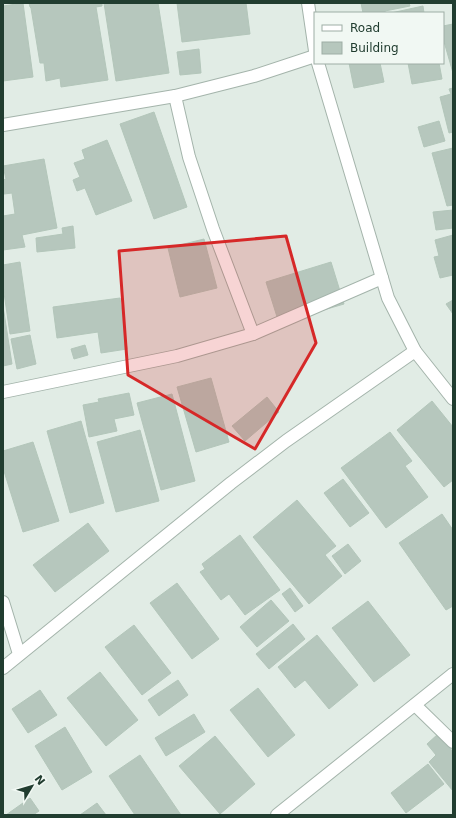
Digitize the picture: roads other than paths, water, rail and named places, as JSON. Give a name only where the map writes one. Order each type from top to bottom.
[{"type":"street","points":[[308,3],[314,44]]},
{"type":"street","points":[[3,125],[175,96],[254,76],[314,56]]},
{"type":"street","points":[[318,64],[388,298],[415,351],[453,399]]},
{"type":"street","points":[[175,96],[192,164],[213,229],[253,334]]},
{"type":"street","points":[[3,392],[177,356],[253,334],[382,278]]},
{"type":"street","points":[[3,668],[231,483],[286,441],[415,351]]},
{"type":"street","points":[[3,602],[20,654]]},
{"type":"street","points":[[277,815],[453,674]]},
{"type":"street","points":[[415,705],[453,742]]}]
